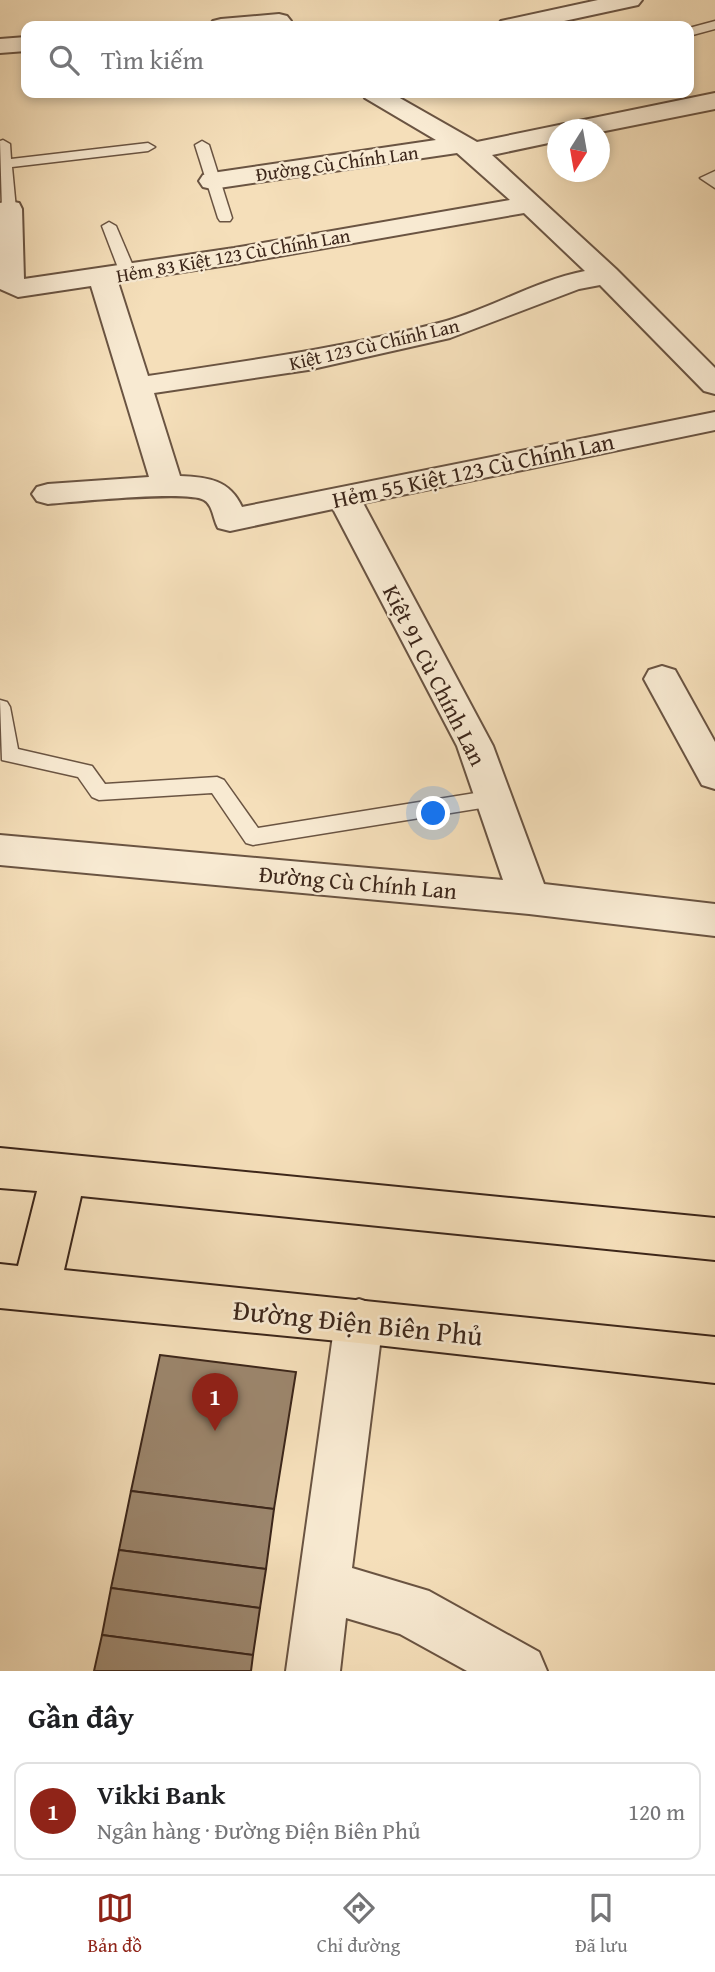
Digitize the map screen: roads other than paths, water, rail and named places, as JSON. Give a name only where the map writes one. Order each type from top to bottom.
[{"type":"main road","points":[[0,1168],[715,1239]]},
{"type":"main road","points":[[18,1288],[64,1174]]},
{"type":"main road","name":"Đường Điện Biên Phủ","points":[[18,1288],[359,1321],[715,1360]]},
{"type":"street","points":[[532,21],[630,0]]},
{"type":"street","points":[[240,21],[279,11]]},
{"type":"street","points":[[0,46],[21,44]]},
{"type":"street","points":[[383,98],[468,148],[606,275],[715,385]]},
{"type":"street","points":[[610,122],[715,100]]},
{"type":"street","name":"Đường Cù Chính Lan","points":[[212,181],[468,148],[547,135]]},
{"type":"street","name":"Hẻm 83 Kiệt 123 Cù Chính Lan","points":[[9,209],[11,286],[18,288],[115,275],[530,204]]},
{"type":"street","points":[[48,494],[167,487],[136,387],[115,275]]},
{"type":"street","name":"Kiệt 123 Cù Chính Lan","points":[[136,387],[309,361],[450,329],[571,282],[606,275]]},
{"type":"street","name":"Hẻm 55 Kiệt 123 Cù Chính Lan","points":[[167,487],[209,489],[226,502],[230,520],[715,421]]},
{"type":"street","name":"Kiệt 91 Cù Chính Lan","points":[[342,497],[475,746],[529,898]]},
{"type":"street","points":[[662,679],[715,775]]},
{"type":"street","name":"Đường Cù Chính Lan","points":[[0,850],[529,898],[715,920]]},
{"type":"street","points":[[313,1671],[359,1321]]},
{"type":"street","points":[[324,1586],[411,1610],[520,1671]]},
{"type":"lane","points":[[694,31],[715,25]]},
{"type":"lane","points":[[3,144],[9,209]]},
{"type":"lane","points":[[202,145],[225,218]]},
{"type":"lane","points":[[5,164],[148,148]]},
{"type":"lane","points":[[715,175],[707,178],[715,184]]},
{"type":"lane","points":[[109,226],[115,275]]},
{"type":"lane","points":[[0,707],[9,755],[85,771],[99,792],[217,785],[253,837],[494,798]]},
{"type":"place","name":"Vikki Bank","points":[[215,1431]]}]
